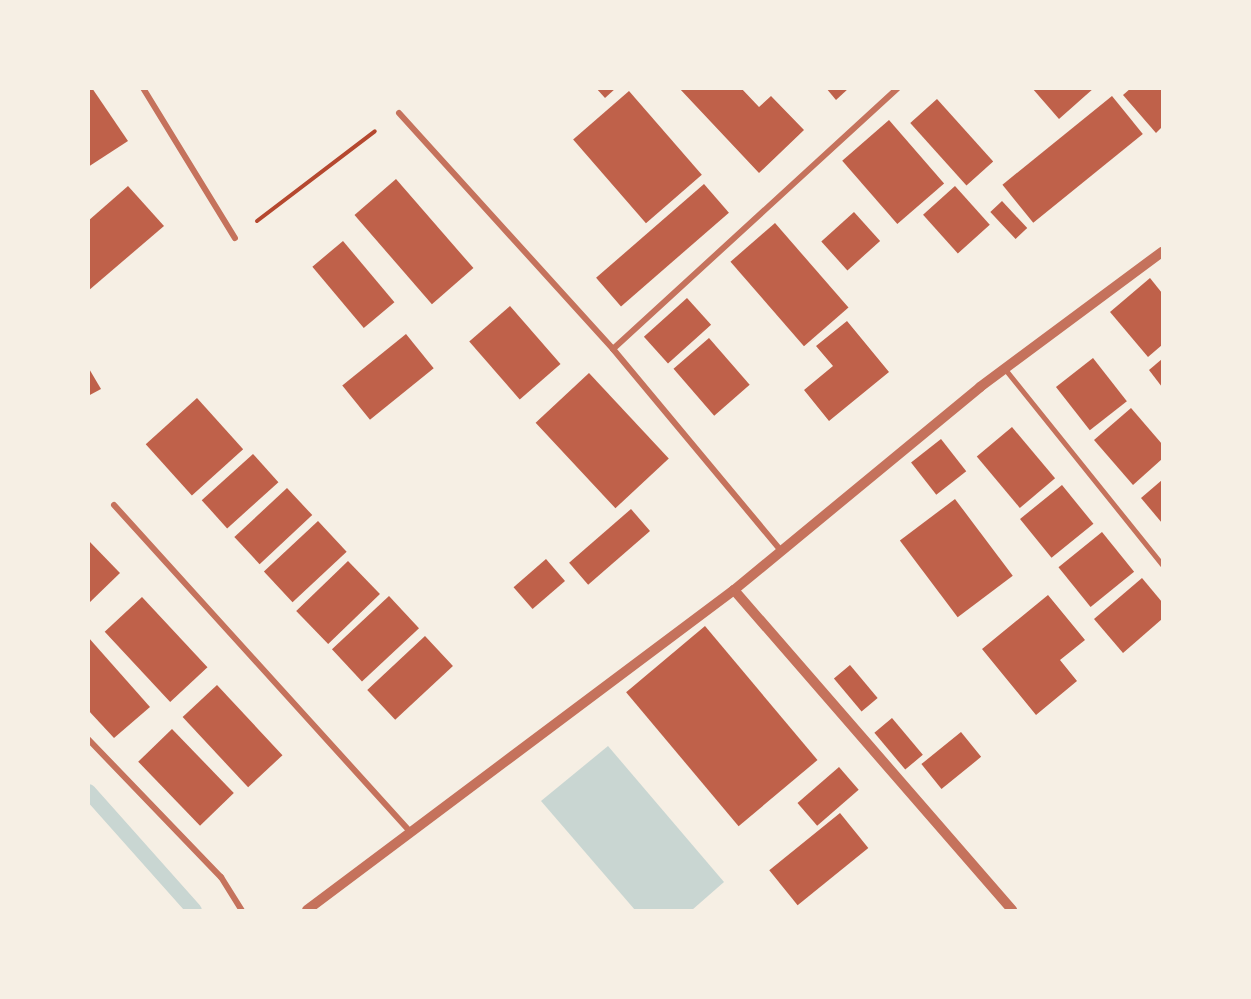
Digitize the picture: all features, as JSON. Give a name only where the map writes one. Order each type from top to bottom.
[{"type":"street","points":[[143,88],[235,238]]},
{"type":"street","points":[[613,349],[898,88]]},
{"type":"street","points":[[399,113],[613,349],[782,552]]},
{"type":"street","points":[[307,910],[734,590],[1005,369],[1162,252]]},
{"type":"street","points":[[114,505],[411,832]]},
{"type":"street","points":[[734,590],[1012,910]]},
{"type":"street","points":[[88,739],[221,877],[242,910]]},
{"type":"lane","points":[[1005,369],[1162,564]]},
{"type":"path","points":[[235,238],[399,113]]},
{"type":"shaded area","points":[[608,746],[724,882],[692,910],[635,910],[541,801]]},
{"type":"building","points":[[88,88],[92,88],[128,141],[88,167]]},
{"type":"building","points":[[596,88],[616,88],[605,98]]},
{"type":"building","points":[[679,88],[741,88],[759,107],[771,96],[804,130],[759,173]]},
{"type":"building","points":[[826,88],[849,88],[836,100]]},
{"type":"building","points":[[1032,88],[1094,88],[1059,119]]},
{"type":"building","points":[[1131,88],[1160,88],[1162,91],[1162,127],[1156,133],[1123,95]]},
{"type":"building","points":[[629,91],[702,175],[646,223],[573,140]]},
{"type":"building","points":[[1112,96],[1143,134],[1033,223],[1002,185]]},
{"type":"building","points":[[937,99],[993,161],[966,186],[910,123]]},
{"type":"building","points":[[889,120],[944,183],[897,224],[842,161]]},
{"type":"building","points":[[396,179],[473,268],[432,304],[354,215]]},
{"type":"building","points":[[704,184],[729,213],[621,306],[596,278]]},
{"type":"building","points":[[128,186],[164,226],[88,291],[88,221]]},
{"type":"building","points":[[955,186],[990,225],[958,253],[923,215]]},
{"type":"building","points":[[1002,201],[1027,228],[1016,239],[990,212]]},
{"type":"building","points":[[854,212],[880,241],[847,270],[821,241]]},
{"type":"building","points":[[775,223],[848,308],[804,346],[730,262]]},
{"type":"building","points":[[343,241],[394,302],[364,328],[312,267]]},
{"type":"building","points":[[1150,278],[1162,293],[1162,345],[1148,357],[1110,312]]},
{"type":"building","points":[[687,298],[711,325],[668,364],[644,337]]},
{"type":"building","points":[[510,306],[561,364],[520,400],[469,341]]},
{"type":"building","points":[[847,321],[889,372],[829,421],[804,390],[833,366],[816,346]]},
{"type":"building","points":[[406,334],[434,368],[370,420],[342,386]]},
{"type":"building","points":[[709,338],[750,385],[714,416],[674,369]]},
{"type":"building","points":[[1093,358],[1127,401],[1090,430],[1056,387]]},
{"type":"building","points":[[1162,359],[1162,387],[1149,370]]},
{"type":"building","points":[[88,367],[101,389],[88,396]]},
{"type":"building","points":[[589,373],[669,459],[615,508],[536,423]]},
{"type":"building","points":[[197,398],[243,449],[192,495],[146,444]]},
{"type":"building","points":[[1131,408],[1162,444],[1162,459],[1133,485],[1094,440]]},
{"type":"building","points":[[1012,427],[1055,478],[1020,508],[977,457]]},
{"type":"building","points":[[941,439],[966,471],[936,495],[911,462]]},
{"type":"building","points":[[253,454],[278,482],[227,528],[202,500]]},
{"type":"building","points":[[1162,480],[1162,523],[1141,498]]},
{"type":"building","points":[[1062,485],[1093,524],[1052,558],[1020,519]]},
{"type":"building","points":[[287,488],[312,515],[260,564],[234,537]]},
{"type":"building","points":[[955,499],[1013,576],[958,617],[900,541]]},
{"type":"building","points":[[631,509],[650,531],[588,585],[569,563]]},
{"type":"building","points":[[318,521],[347,552],[293,602],[264,571]]},
{"type":"building","points":[[1102,532],[1134,572],[1091,607],[1058,567]]},
{"type":"building","points":[[88,540],[120,573],[88,604]]},
{"type":"building","points":[[546,559],[565,581],[533,609],[514,587]]},
{"type":"building","points":[[348,561],[380,594],[328,644],[296,611]]},
{"type":"building","points":[[1142,578],[1162,602],[1162,619],[1123,653],[1094,619]]},
{"type":"building","points":[[1048,595],[1085,640],[1060,660],[1077,681],[1036,715],[982,649]]},
{"type":"building","points":[[389,596],[419,628],[362,681],[332,649]]},
{"type":"building","points":[[142,597],[207,667],[170,702],[105,632]]},
{"type":"building","points":[[705,626],[817,760],[739,826],[626,692]]},
{"type":"building","points":[[425,636],[453,666],[395,720],[367,690]]},
{"type":"building","points":[[88,637],[150,707],[114,738],[88,710]]},
{"type":"building","points":[[850,665],[878,698],[862,711],[834,678]]},
{"type":"building","points":[[217,685],[282,755],[248,787],[183,717]]},
{"type":"building","points":[[892,718],[923,755],[905,770],[874,733]]},
{"type":"building","points":[[172,729],[234,793],[200,826],[138,762]]},
{"type":"building","points":[[961,732],[981,757],[942,789],[921,764]]},
{"type":"building","points":[[839,767],[859,790],[817,826],[797,803]]},
{"type":"building","points":[[840,813],[868,848],[798,905],[769,870]]},
{"type":"waterway","points":[[88,791],[194,910]]}]
